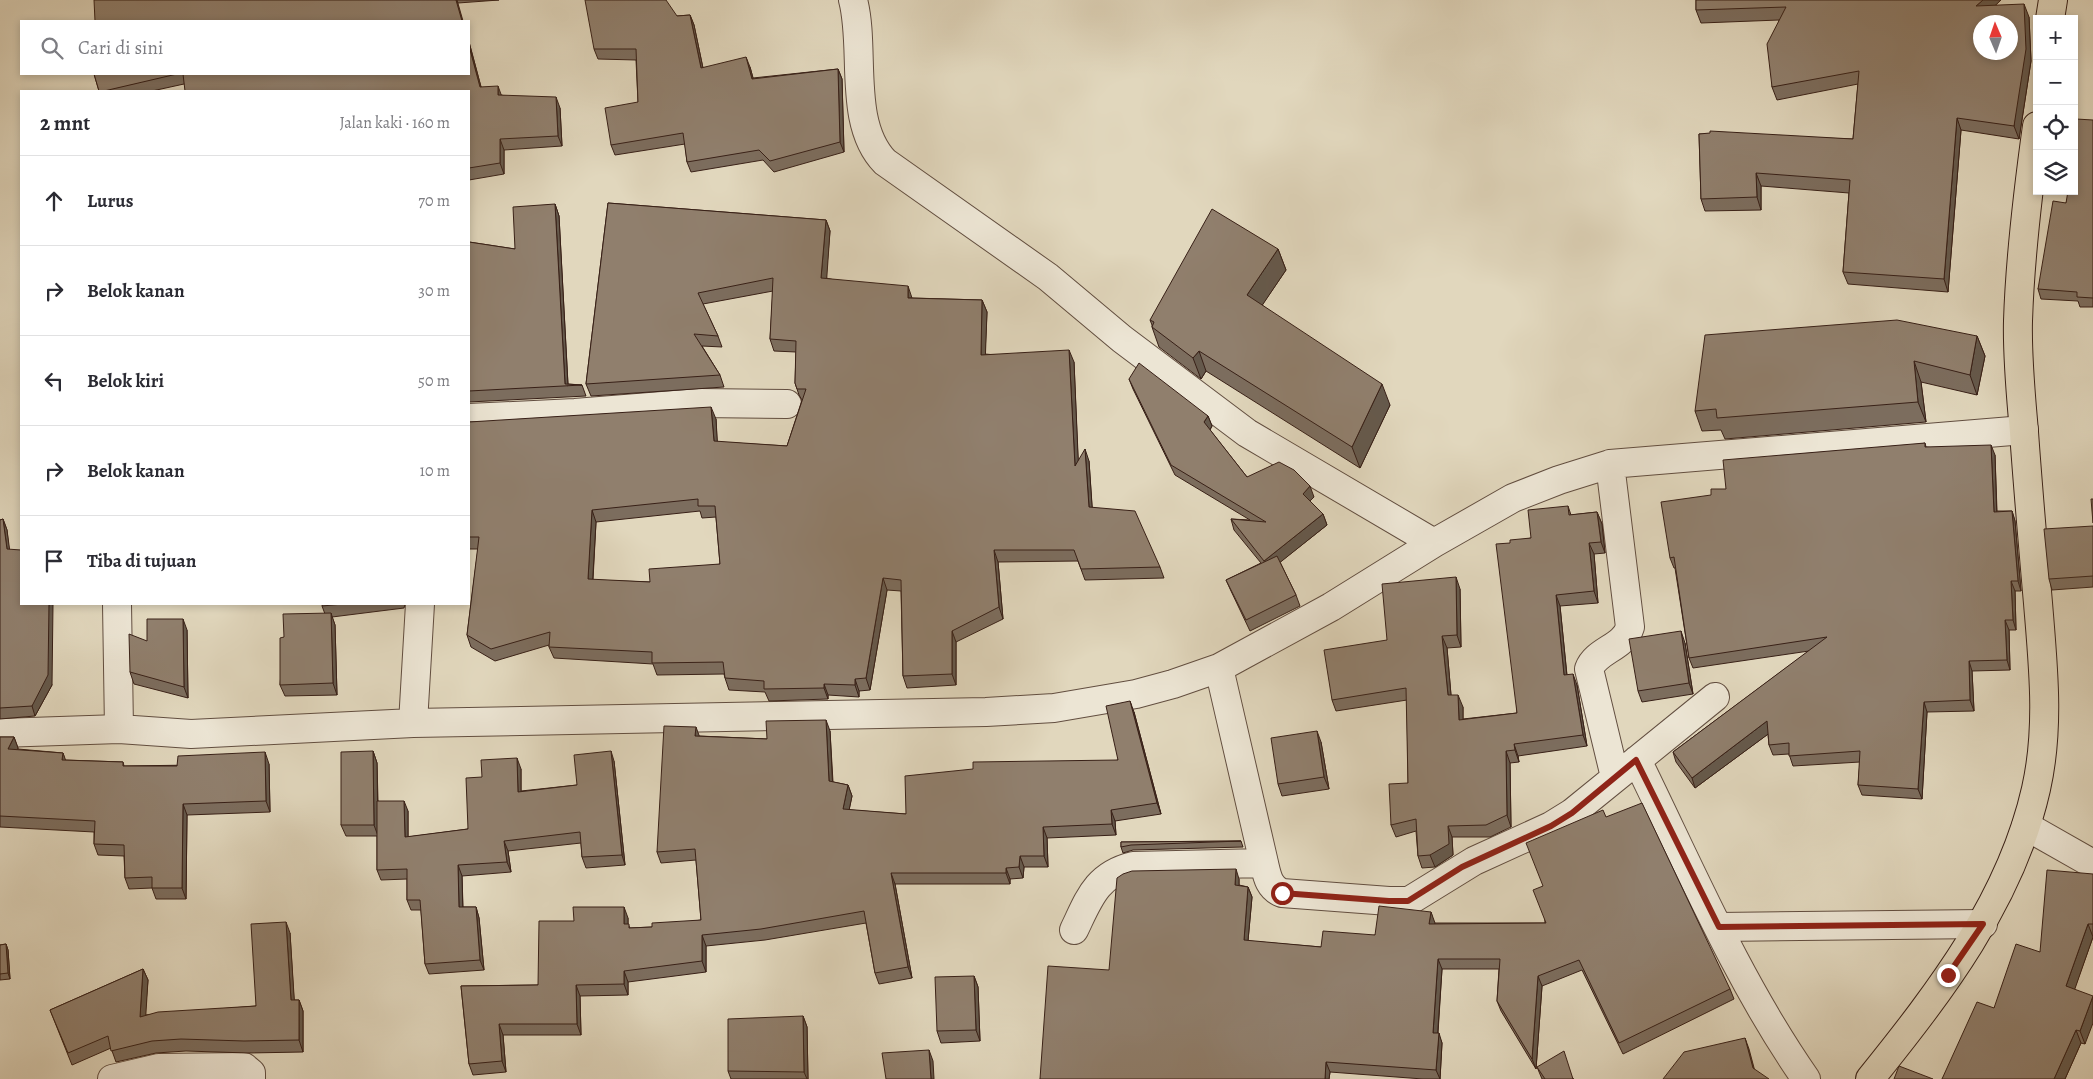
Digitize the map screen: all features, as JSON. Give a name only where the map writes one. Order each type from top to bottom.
[{"type":"main road","points":[[2051,15],[2053,0]]},
{"type":"main road","points":[[1870,1079],[1937,991],[1983,924],[2002,887],[2026,826],[2036,788],[2043,745],[2046,709],[2024,430],[2018,324],[2025,218],[2034,150]]},
{"type":"street","points":[[853,0],[857,20],[858,72],[866,125],[872,146],[885,162],[1048,277],[1122,339],[1247,433],[1434,543]]},
{"type":"street","points":[[470,418],[574,413],[700,403],[787,404]]},
{"type":"street","points":[[0,733],[118,729],[191,734],[413,723],[967,712],[1054,708],[1136,694],[1173,684],[1219,668],[1331,608],[1434,543],[1513,498],[1558,480],[1610,464],[2024,430]]},
{"type":"street","points":[[1610,464],[1630,627],[1626,638],[1593,662],[1589,669],[1615,777]]},
{"type":"street","points":[[117,605],[118,729]]},
{"type":"street","points":[[413,723],[420,605]]},
{"type":"street","points":[[1219,668],[1264,864],[1271,885],[1276,891],[1282,893],[1389,901],[1408,901],[1474,861],[1551,826],[1572,813],[1714,697]]},
{"type":"street","points":[[1636,760],[1754,998],[1806,1079]]},
{"type":"street","points":[[2026,826],[2093,864]]},
{"type":"street","points":[[1074,930],[1093,890],[1118,870],[1133,866],[1264,864]]},
{"type":"street","points":[[1719,927],[1983,924]]},
{"type":"street","points":[[112,1079],[141,1071],[174,1067],[244,1067],[251,1073],[251,1079]]},
{"type":"building","points":[[94,0],[456,0],[462,20],[95,20]]},
{"type":"building","points":[[585,0],[666,0],[677,16],[690,15],[701,68],[746,57],[752,79],[838,69],[840,142],[770,161],[759,150],[687,162],[683,133],[611,145],[605,108],[638,102],[636,49],[594,49]]},
{"type":"building","points":[[1696,0],[1983,0],[1976,6],[2024,4],[2026,49],[2014,126],[1957,118],[1944,279],[1843,272],[1850,180],[1756,173],[1757,197],[1701,199],[1699,134],[1710,133],[1710,131],[1853,139],[1859,71],[1772,87],[1767,44],[1786,7],[1696,10]]},
{"type":"building","points":[[470,50],[480,87],[498,86],[498,95],[556,97],[558,136],[500,139],[500,163],[470,168],[470,90],[185,90],[183,75],[470,75]]},
{"type":"building","points":[[94,75],[173,75],[108,90],[99,90]]},
{"type":"building","points":[[2078,119],[2093,120],[2093,298],[2077,297],[2077,292],[2038,289],[2053,201],[2066,203],[2067,195],[2078,195]]},
{"type":"building","points":[[608,203],[826,220],[821,278],[908,286],[908,298],[982,300],[981,355],[1069,350],[1075,466],[1085,449],[1089,507],[1135,511],[1160,567],[1081,569],[1074,550],[994,550],[999,607],[952,631],[952,674],[903,676],[901,580],[883,578],[866,678],[855,679],[855,685],[824,684],[824,688],[764,689],[764,681],[725,678],[723,662],[652,663],[652,652],[549,647],[550,632],[491,649],[467,635],[479,537],[470,537],[470,422],[711,407],[714,441],[787,446],[806,389],[797,389],[795,383],[796,341],[770,339],[773,278],[698,293],[718,336],[694,334],[720,375],[586,384]],"holes":[[[698,499],[698,506],[715,506],[720,564],[649,569],[650,582],[588,579],[592,510]]]},
{"type":"building","points":[[555,204],[565,384],[582,385],[470,391],[470,242],[515,249],[513,207]]},
{"type":"building","points":[[1212,209],[1278,249],[1247,295],[1382,384],[1352,447],[1199,351],[1193,358],[1152,327],[1154,322],[1150,320]]},
{"type":"building","points":[[1897,320],[1977,336],[1970,375],[1914,361],[1918,402],[1717,418],[1716,409],[1695,411],[1705,335]]},
{"type":"building","points":[[1139,363],[1208,416],[1204,422],[1247,477],[1279,462],[1294,470],[1310,486],[1303,494],[1323,514],[1264,561],[1231,519],[1266,522],[1171,465],[1129,379]]},
{"type":"building","points":[[1925,443],[1925,447],[1991,445],[1994,512],[2012,511],[2018,581],[2011,581],[2013,620],[2005,620],[2007,660],[1969,661],[1970,700],[1924,702],[1918,789],[1858,785],[1860,751],[1789,756],[1789,743],[1769,745],[1767,721],[1692,778],[1673,752],[1827,637],[1689,658],[1674,557],[1670,558],[1661,502],[1711,495],[1711,489],[1726,489],[1723,460]]},
{"type":"building","points":[[2091,499],[2093,499],[2093,523]]},
{"type":"building","points":[[1568,506],[1569,515],[1597,512],[1601,542],[1589,543],[1594,591],[1556,595],[1564,675],[1573,674],[1583,735],[1514,744],[1515,750],[1506,751],[1507,815],[1486,825],[1448,826],[1449,844],[1430,855],[1418,856],[1416,819],[1391,825],[1389,784],[1408,783],[1406,688],[1332,700],[1324,650],[1387,640],[1382,584],[1456,577],[1457,635],[1442,636],[1448,695],[1458,695],[1459,720],[1517,713],[1496,544],[1510,543],[1510,540],[1531,538],[1528,510]]},
{"type":"building","points":[[3,519],[7,549],[20,550],[20,605],[49,605],[48,675],[32,706],[0,708],[0,520]]},
{"type":"building","points":[[2093,526],[2093,576],[2049,579],[2044,529]]},
{"type":"building","points":[[1277,556],[1296,595],[1246,620],[1226,580]]},
{"type":"building","points":[[331,613],[333,683],[280,685],[280,638],[284,637],[283,614]]},
{"type":"building","points":[[147,619],[183,619],[184,687],[130,672],[129,634],[147,641]]},
{"type":"building","points":[[1681,631],[1689,683],[1638,691],[1629,639]]},
{"type":"building","points":[[1130,701],[1157,803],[1111,810],[1112,824],[1043,827],[1044,856],[1020,856],[1019,867],[1006,868],[1006,873],[891,873],[908,967],[875,973],[864,911],[761,929],[702,935],[702,961],[624,971],[624,984],[576,985],[577,1024],[499,1024],[502,1061],[469,1064],[461,986],[538,985],[539,921],[574,921],[573,907],[624,907],[624,924],[629,924],[629,928],[652,927],[652,923],[701,920],[695,849],[657,852],[664,726],[696,727],[695,736],[767,739],[766,721],[826,720],[829,781],[848,785],[843,809],[906,814],[905,776],[973,769],[973,762],[1118,760],[1106,706]]},
{"type":"building","points":[[1317,731],[1324,777],[1278,784],[1271,738]]},
{"type":"building","points":[[0,737],[14,737],[8,749],[63,753],[62,760],[123,762],[123,766],[177,766],[178,756],[265,752],[266,801],[183,804],[182,888],[152,888],[152,877],[125,878],[124,845],[94,844],[95,821],[0,816]]},
{"type":"building","points":[[373,751],[374,825],[341,825],[341,752]]},
{"type":"building","points":[[611,751],[622,855],[582,857],[580,832],[504,841],[507,862],[458,865],[459,907],[476,907],[480,960],[425,964],[420,900],[407,900],[407,869],[377,870],[377,801],[404,801],[405,837],[468,829],[466,778],[482,777],[481,760],[517,758],[518,792],[577,785],[574,755]]},
{"type":"building","points":[[1642,803],[1730,989],[1619,1043],[1579,960],[1538,976],[1532,1059],[1497,1001],[1500,959],[1438,959],[1433,1033],[1439,1033],[1436,1070],[1326,1062],[1325,1079],[1040,1079],[1048,966],[1109,970],[1117,878],[1123,874],[1132,871],[1236,869],[1235,885],[1248,887],[1244,940],[1321,947],[1323,931],[1375,935],[1379,906],[1431,912],[1429,924],[1546,923],[1533,890],[1543,886],[1526,843],[1603,810],[1606,817]]},
{"type":"building","points":[[1241,841],[1131,845],[1121,847],[1121,842]]},
{"type":"building","points":[[2047,870],[2093,874],[2093,924],[2088,924],[2066,986],[2093,996],[2080,1031],[2076,1030],[2054,1079],[1942,1079],[1977,1002],[1994,1008],[2016,944],[2040,952]]},
{"type":"building","points":[[286,922],[291,1000],[299,1000],[299,1040],[181,1039],[152,1041],[111,1051],[108,1036],[68,1053],[50,1010],[143,969],[140,1017],[158,1012],[256,1006],[251,924]]},
{"type":"building","points":[[6,944],[8,973],[0,974],[0,945]]},
{"type":"building","points":[[974,976],[976,1030],[937,1031],[935,977]]},
{"type":"building","points":[[803,1016],[804,1072],[728,1071],[728,1019]]},
{"type":"building","points":[[1745,1038],[1753,1068],[1769,1079],[1663,1079],[1684,1052]]},
{"type":"building","points":[[929,1050],[931,1079],[886,1079],[882,1053]]},
{"type":"building","points":[[1564,1051],[1573,1079],[1545,1079],[1537,1067]]},
{"type":"building","points":[[1899,1066],[1933,1079],[1894,1079]]},
{"type":"route","points":[[1282,893],[1399,902],[1408,901],[1419,896],[1462,867],[1551,826],[1572,813],[1636,760],[1719,927],[1983,924],[1948,975]]}]
